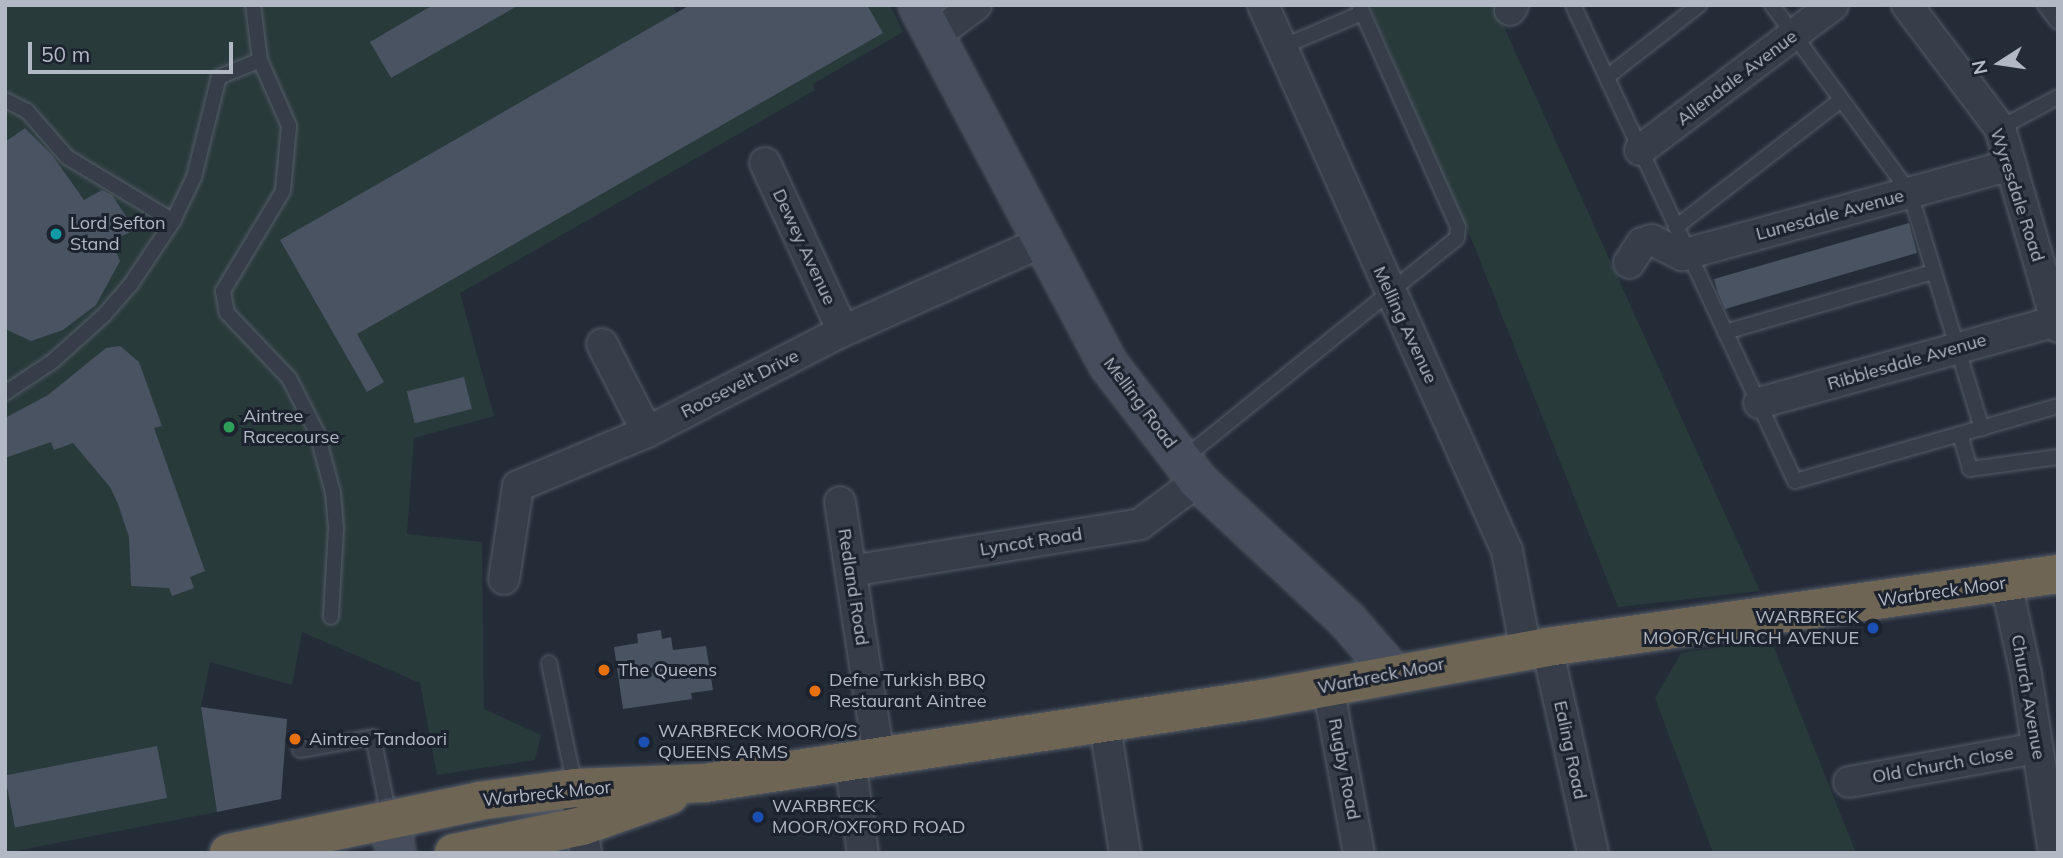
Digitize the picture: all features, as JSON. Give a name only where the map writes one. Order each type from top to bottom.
[{"type":"highway","name":"Warbreck Moor","points":[[229,853],[393,835],[575,788],[705,783],[1328,686],[1537,649],[2058,574]]},
{"type":"highway","name":"Warbreck Moor","points":[[454,853],[584,840],[705,783]]},
{"type":"street","points":[[926,21],[976,5]]},
{"type":"street","name":"Melling Avenue","points":[[1263,5],[1507,551],[1537,649]]},
{"type":"street","name":"Allendale Avenue","points":[[1640,150],[1833,5]]},
{"type":"street","name":"Wyresdale Road","points":[[1907,5],[2000,128],[2057,324]]},
{"type":"street","name":"Melling Road","points":[[926,21],[1046,240],[1108,364],[1190,470],[1347,620],[1394,674]]},
{"type":"street","name":"Dewey Avenue","points":[[765,163],[843,331]]},
{"type":"street","name":"Lunesdale Avenue","points":[[1689,254],[2011,165]]},
{"type":"street","points":[[1629,263],[1654,229],[1682,255],[1689,254]]},
{"type":"street","name":"Roosevelt Drive","points":[[504,579],[518,486],[648,432],[843,331],[1046,240]]},
{"type":"street","name":"Ribblesdale Avenue","points":[[1759,403],[1957,348],[2057,324]]},
{"type":"street","points":[[603,344],[648,432]]},
{"type":"street","name":"Lyncot Road","points":[[851,571],[1140,524],[1190,470]]},
{"type":"street","name":"Redland Road","points":[[840,502],[864,661],[863,853]]},
{"type":"street","name":"Church Avenue","points":[[2006,583],[2038,748],[2054,853]]},
{"type":"street","name":"Ealing Road","points":[[1537,649],[1593,853]]},
{"type":"street","name":"Rugby Road","points":[[1328,686],[1359,853]]},
{"type":"street","points":[[1104,720],[1125,853]]},
{"type":"street","name":"Old Church Close","points":[[1849,782],[2038,748]]},
{"type":"street","points":[[575,788],[584,840]]},
{"type":"lane","points":[[253,5],[260,60],[289,126],[283,191],[223,291],[227,313],[289,379],[317,433],[333,493],[336,529],[331,617]]},
{"type":"lane","points":[[1573,5],[1640,150],[1654,229],[1841,100]]},
{"type":"lane","points":[[1606,77],[1699,5]]},
{"type":"lane","points":[[1772,5],[1910,193],[1982,428]]},
{"type":"lane","points":[[2045,5],[2058,23]]},
{"type":"lane","points":[[1190,470],[1391,289],[1457,238],[1458,227],[1360,9],[1282,47]]},
{"type":"lane","points":[[5,393],[53,361],[104,315],[131,284],[173,221],[194,177],[219,77],[260,60]]},
{"type":"lane","points":[[2000,128],[2058,97]]},
{"type":"lane","points":[[5,100],[27,111],[67,157],[173,221]]},
{"type":"lane","points":[[1689,254],[1795,481],[2058,406]]},
{"type":"lane","points":[[1725,332],[1933,272]]},
{"type":"lane","points":[[1960,434],[1970,468],[2058,457]]},
{"type":"lane","points":[[549,663],[575,788]]},
{"type":"lane","points":[[300,750],[373,737],[393,835]]},
{"type":"shaded area","name":"Aintree Racecourse","points":[[5,5],[672,5],[678,14],[694,5],[890,5],[903,32],[813,84],[815,90],[460,293],[494,416],[414,438],[407,534],[482,542],[484,709],[541,735],[535,760],[437,775],[420,683],[302,632],[292,685],[210,662],[201,707],[217,812],[5,853]]},
{"type":"shaded area","points":[[1369,5],[1494,5],[1760,591],[1618,607],[1471,238]]},
{"type":"shaded area","points":[[1771,640],[1856,853],[1713,853],[1655,698],[1681,653]]},
{"type":"building","points":[[433,5],[519,5],[391,78],[370,42]]},
{"type":"building","points":[[690,5],[867,5],[883,33],[357,334],[384,382],[367,392],[280,240]]},
{"type":"building","name":"Lord Sefton Stand","points":[[25,128],[52,155],[84,200],[102,190],[112,195],[135,230],[111,241],[120,261],[96,305],[63,330],[31,341],[5,329],[5,142]]},
{"type":"building","points":[[1909,223],[1917,253],[1725,309],[1718,293],[1714,279]]},
{"type":"building","points":[[120,346],[139,362],[162,426],[154,428],[205,571],[190,577],[194,588],[172,596],[169,588],[131,586],[129,537],[118,504],[110,487],[73,443],[54,450],[51,442],[5,458],[5,418],[48,395],[106,348]]},
{"type":"building","points":[[464,377],[472,409],[415,423],[407,391]]},
{"type":"building","points":[[661,630],[662,639],[671,637],[673,650],[706,646],[713,690],[691,693],[692,699],[623,709],[614,647],[638,643],[637,634]]},
{"type":"building","points":[[201,707],[287,719],[281,799],[217,812]]},
{"type":"building","points":[[157,746],[167,798],[15,828],[5,776]]},
{"type":"place","name":"Lord Sefton Stand","points":[[56,234]]},
{"type":"place","name":"Aintree Racecourse","points":[[229,427]]},
{"type":"place","name":"WARBRECK MOOR/CHURCH AVENUE","points":[[1873,628]]},
{"type":"place","name":"The Queens","points":[[604,670]]},
{"type":"place","name":"Defne Turkish BBQ Restaurant Aintree","points":[[815,691]]},
{"type":"place","name":"Aintree Tandoori","points":[[295,739]]},
{"type":"place","name":"WARBRECK MOOR/O/S QUEENS ARMS","points":[[644,742]]},
{"type":"place","name":"WARBRECK MOOR/OXFORD ROAD","points":[[758,817]]}]
